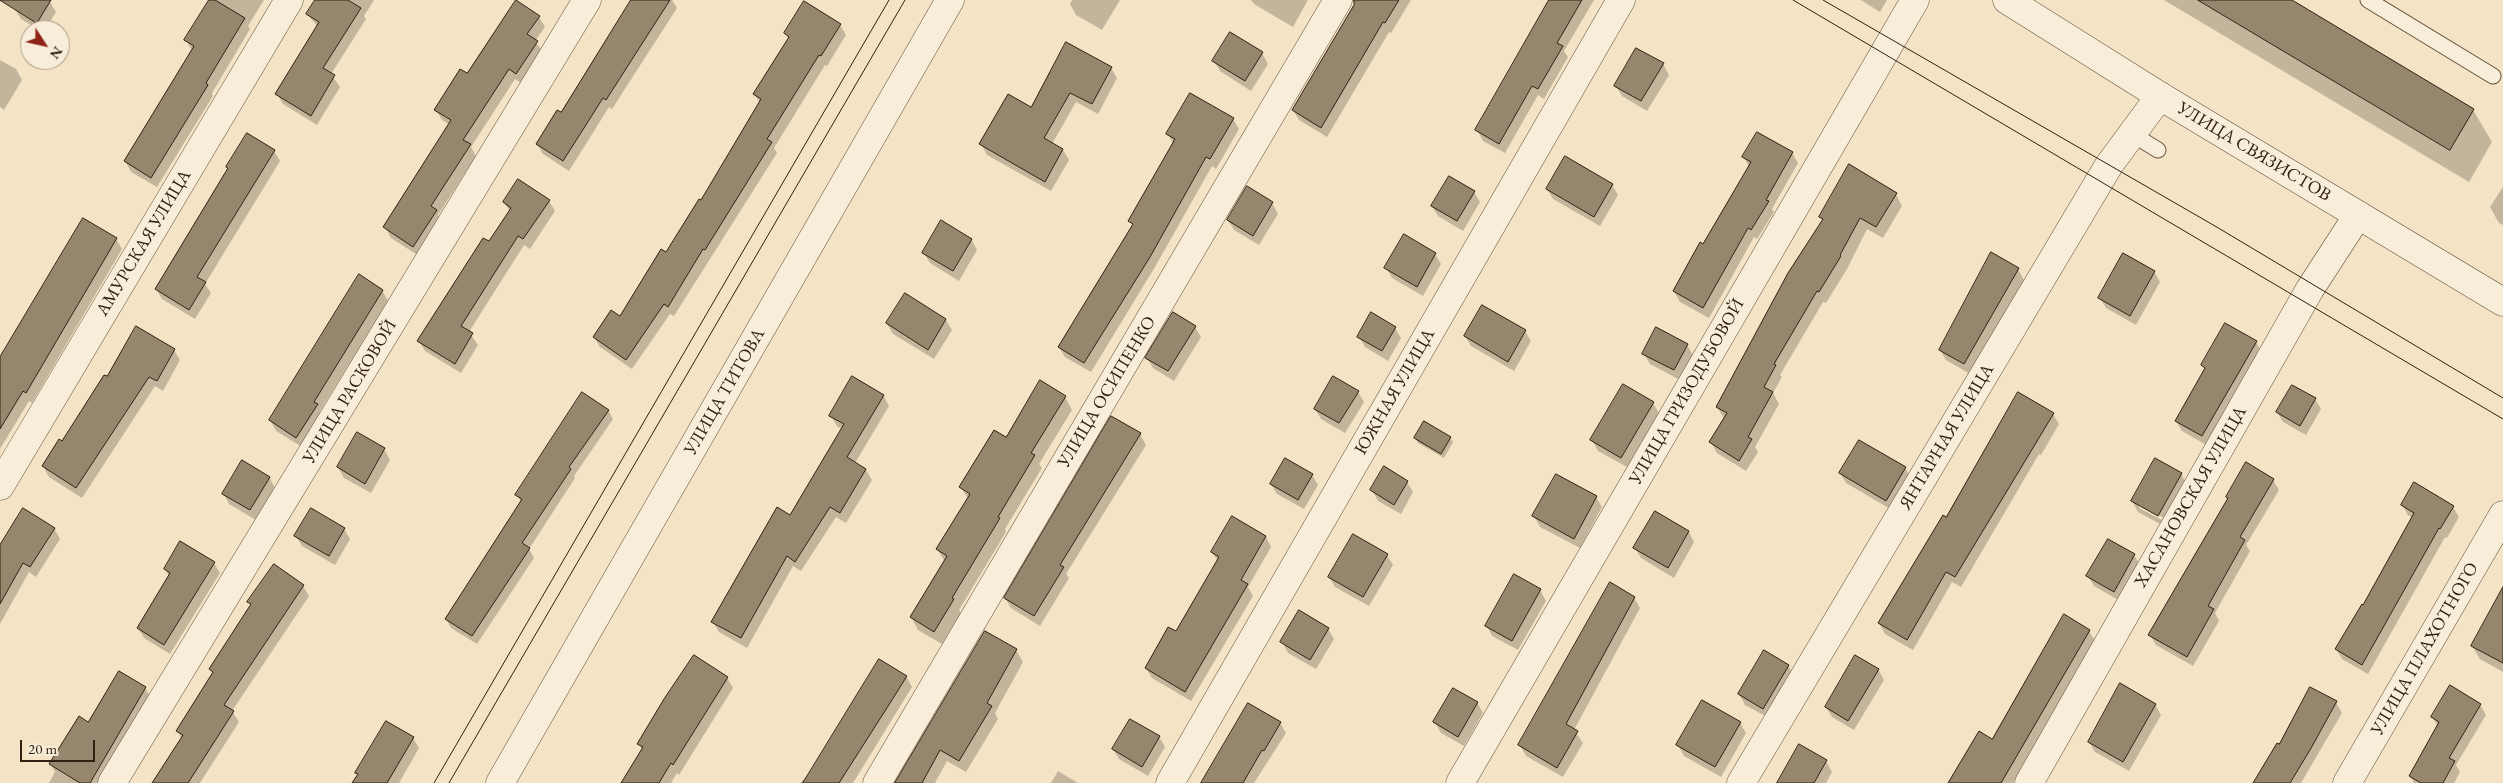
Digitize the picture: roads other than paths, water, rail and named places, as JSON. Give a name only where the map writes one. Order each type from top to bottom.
[{"type":"street","name":"АМУРСКАЯ УЛИЦА","points":[[0,486],[289,0]]},
{"type":"street","name":"УЛИЦА РАСКОВОЙ","points":[[112,783],[586,0]]},
{"type":"street","name":"УЛИЦА ТИТОВА","points":[[500,783],[950,0]]},
{"type":"street","name":"УЛИЦА ОСИПЕНКО","points":[[876,783],[1338,0]]},
{"type":"street","name":"ЮЖНАЯ УЛИЦА","points":[[1170,783],[1621,0]]},
{"type":"street","name":"УЛИЦА ГРИЗОДУБОВОЙ","points":[[1460,783],[1915,0]]},
{"type":"street","name":"УЛИЦА СВЯЗИСТОВ","points":[[2007,0],[2160,96],[2503,302]]},
{"type":"street","name":"ЯНТАРНАЯ УЛИЦА","points":[[1741,783],[2109,165],[2126,130],[2160,96]]},
{"type":"street","name":"ХАСАНОВСКАЯ УЛИЦА","points":[[2029,783],[2310,289],[2358,215]]},
{"type":"street","name":"УЛИЦА ПЛАХОТНОГО","points":[[2347,783],[2503,515]]},
{"type":"lane","points":[[2368,0],[2493,76]]},
{"type":"lane","points":[[2126,130],[2158,150]]},
{"type":"tram line","points":[[434,783],[889,0]]},
{"type":"tram line","points":[[449,783],[905,0]]},
{"type":"tram line","points":[[1793,0],[2503,419]]},
{"type":"tram line","points":[[1823,0],[2215,226],[2503,398]]}]
